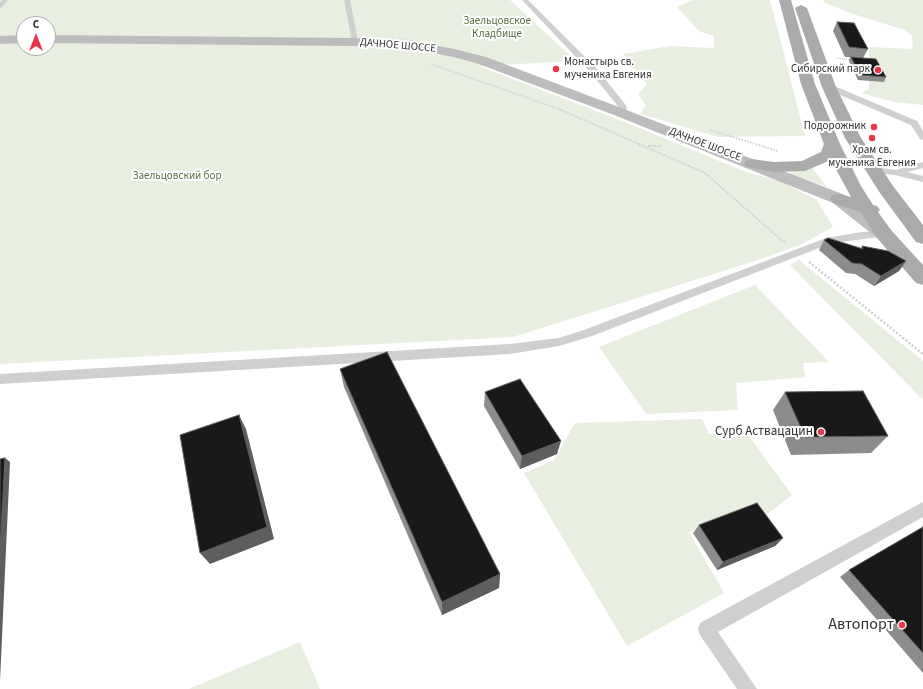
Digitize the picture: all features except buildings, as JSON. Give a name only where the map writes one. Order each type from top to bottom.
[{"type":"main road","points":[[785,0],[808,84],[832,144],[852,186],[884,234],[923,278]]},
{"type":"main road","points":[[798,0],[829,87],[853,138],[873,170],[906,217],[923,238]]},
{"type":"main road","points":[[752,164],[774,167],[804,166],[828,154],[832,144]]},
{"type":"main road","points":[[839,199],[867,209],[906,217]]},
{"type":"street","points":[[0,40],[16,39]]},
{"type":"street","name":"ДАЧНОЕ ШОССЕ","points":[[56,39],[352,42],[409,44],[454,53],[481,60],[619,112],[839,199],[884,234]]},
{"type":"lane","points":[[0,8],[5,0]]},
{"type":"lane","points":[[347,0],[354,36],[352,42]]},
{"type":"lane","points":[[525,0],[594,71],[622,104],[622,108],[619,112]]},
{"type":"lane","points":[[829,87],[923,128]]},
{"type":"lane","points":[[914,123],[923,137]]},
{"type":"lane","points":[[894,172],[922,166]]},
{"type":"lane","points":[[873,170],[894,172],[923,179]]},
{"type":"lane","points":[[0,379],[510,349],[559,342],[626,319],[796,252],[837,238],[884,234]]},
{"type":"lane","points":[[748,689],[706,629],[923,509]]},
{"type":"path","points":[[835,58],[859,60]]},
{"type":"path","points":[[426,62],[572,114],[705,173],[796,252],[923,354]]},
{"type":"path","points":[[705,128],[782,152]]},
{"type":"green space","name":"Заельцовский бор","points":[[0,0],[510,0],[576,61],[479,66],[625,122],[746,172],[780,181],[817,200],[833,227],[800,245],[752,262],[513,337],[0,364]]},
{"type":"green space","points":[[692,0],[770,0],[805,136],[718,137],[640,114],[646,106],[638,94],[647,84],[623,54],[670,46],[714,48],[714,36],[699,31],[677,7]]},
{"type":"green space","points":[[823,0],[923,0],[923,105],[894,102],[861,93],[869,89],[869,47],[913,49],[912,36],[905,30],[853,14],[825,3]]},
{"type":"green space","points":[[812,167],[827,187],[789,173]]},
{"type":"green space","points":[[799,260],[923,361],[923,400],[790,265]]},
{"type":"green space","points":[[755,285],[829,362],[803,363],[805,377],[736,383],[738,410],[646,414],[599,347]]},
{"type":"green space","points":[[702,419],[709,434],[746,432],[792,495],[765,516],[753,508],[689,532],[724,593],[627,646],[524,473],[554,460],[575,423]]},
{"type":"green space","points":[[300,642],[320,689],[189,689]]},
{"type":"place","name":"Монастырь св. мученика Евгения","points":[[556,69]]},
{"type":"place","name":"Сибирский парк","points":[[878,70]]},
{"type":"place","name":"Подорожник","points":[[874,127]]},
{"type":"place","name":"Храм св. мученика Евгения","points":[[872,138]]},
{"type":"place","name":"Сурб Аствацацин","points":[[821,432]]},
{"type":"place","name":"Автопорт","points":[[902,625]]},
{"type":"park label","name":"Заельцовское Кладбище","points":[[497,28]]}]
